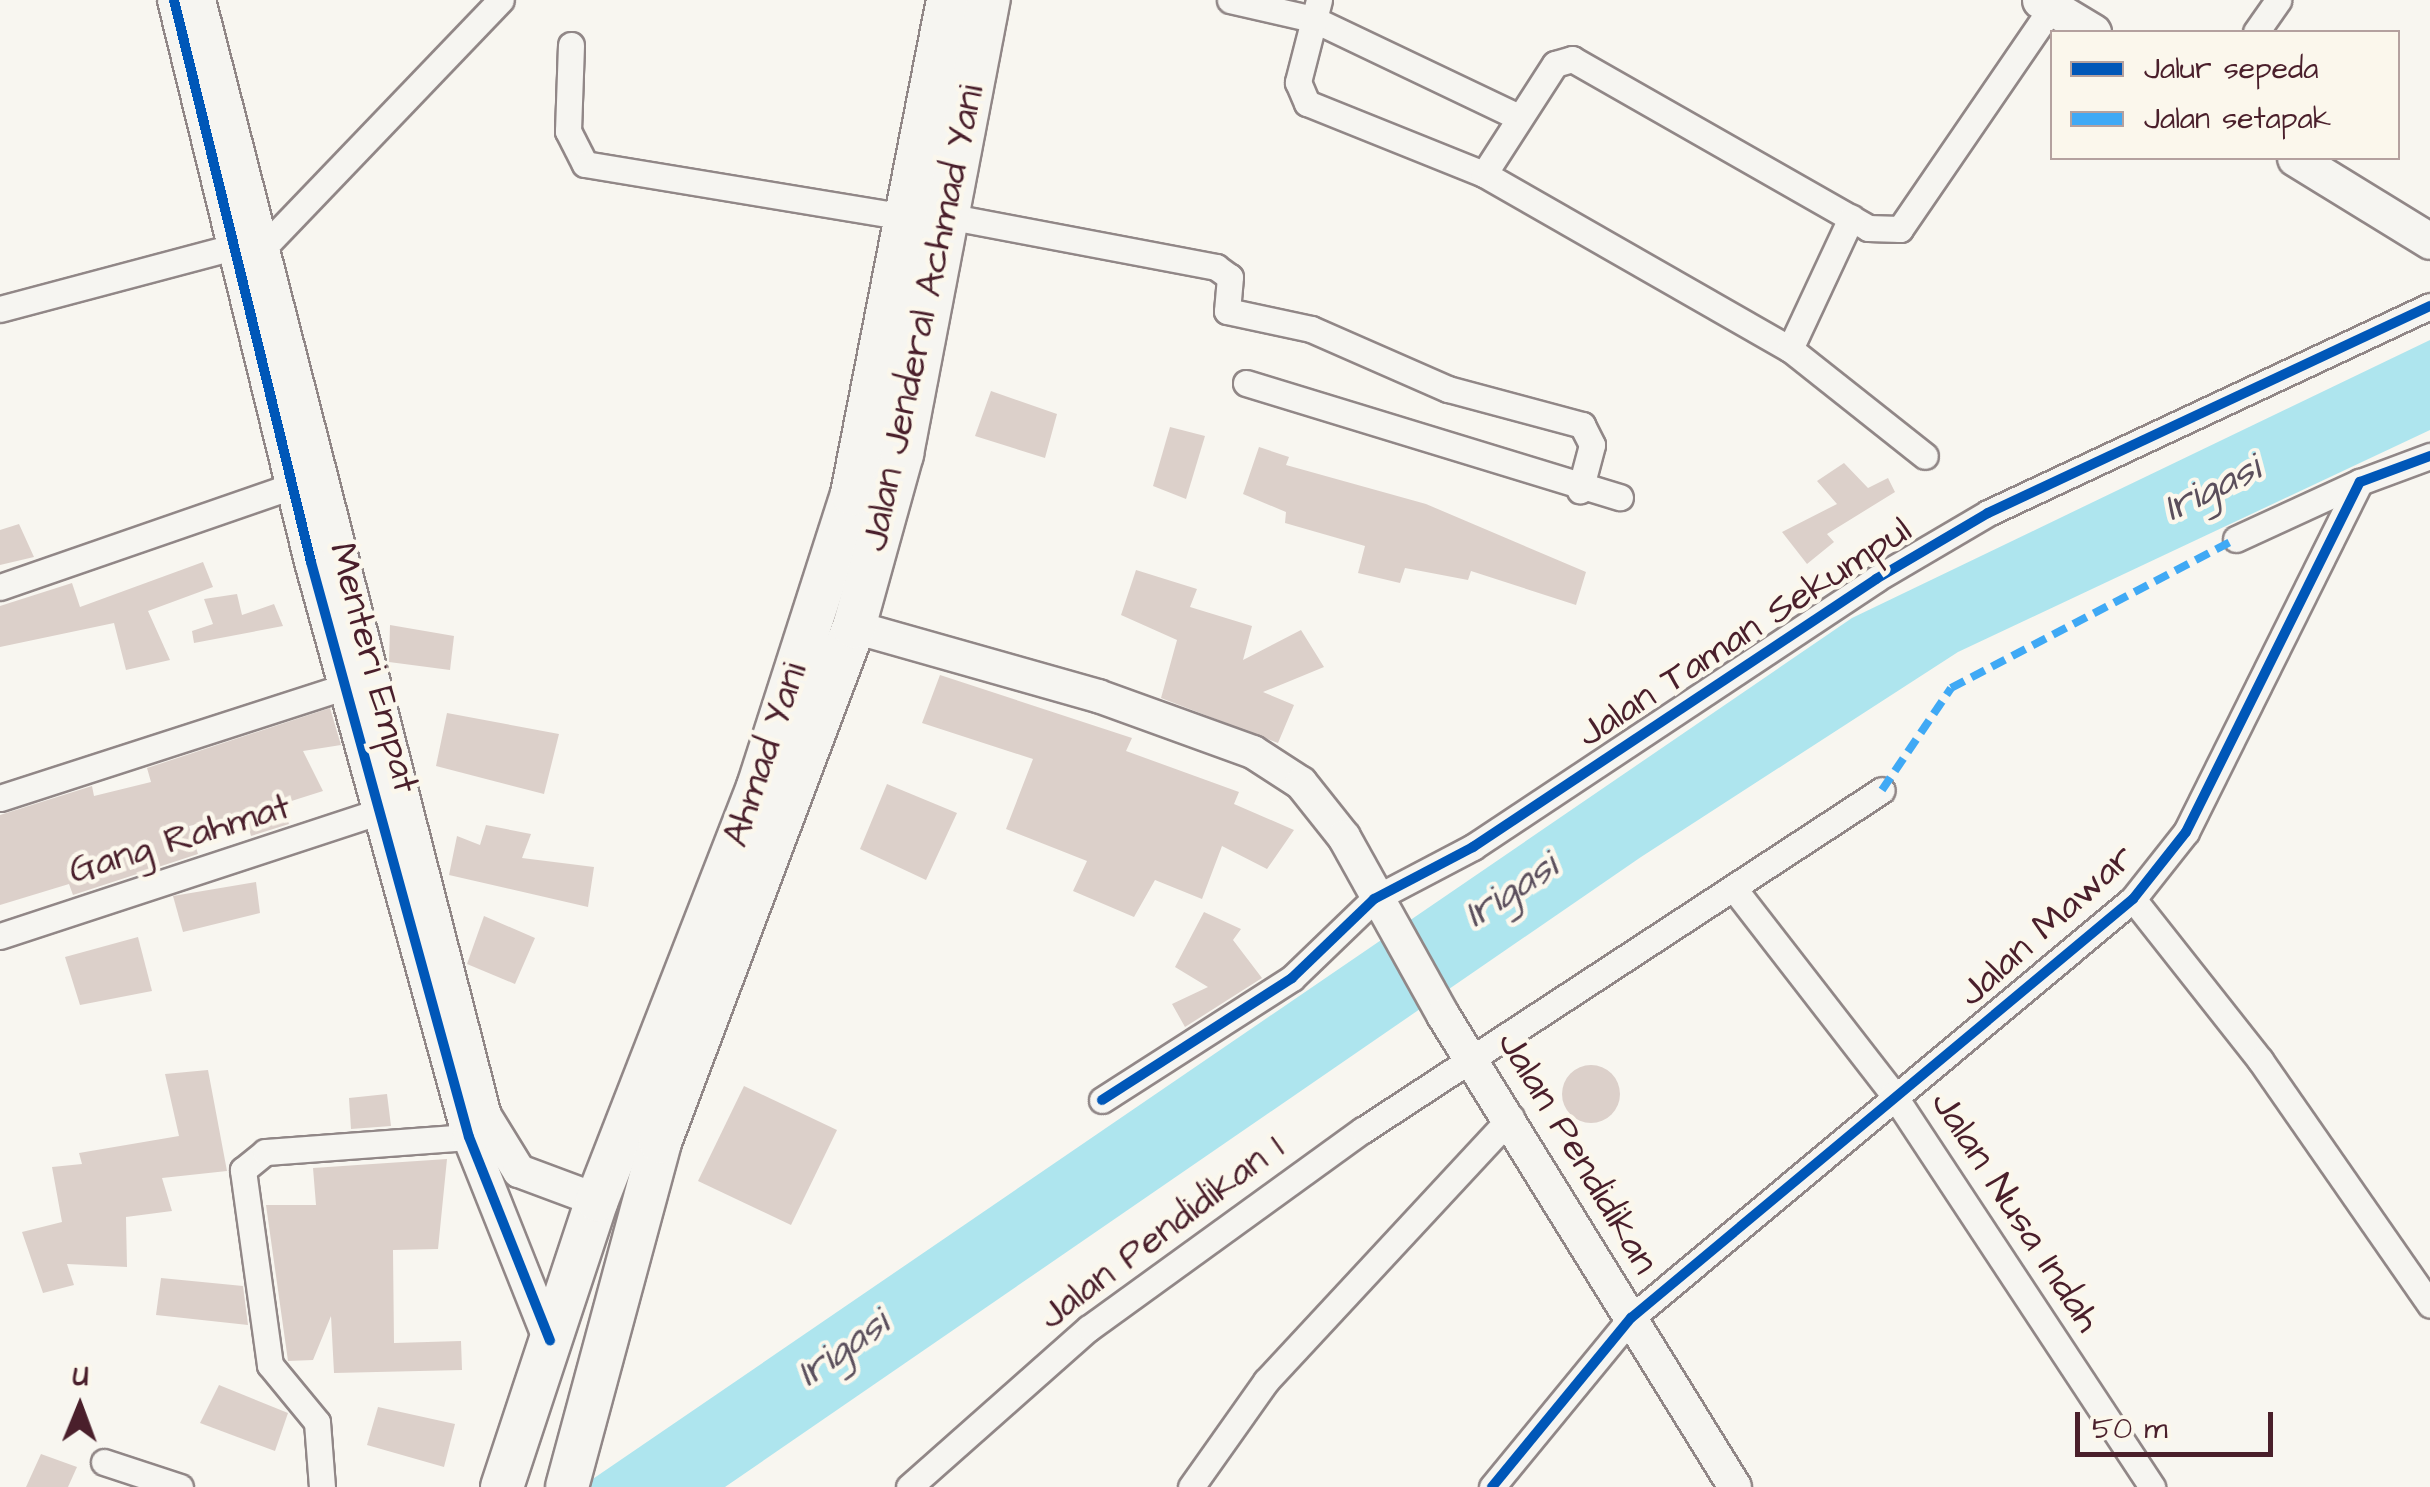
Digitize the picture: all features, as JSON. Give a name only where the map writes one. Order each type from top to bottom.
[{"type":"highway","name":"Ahmad Yani","points":[[498,1482],[597,1200],[712,950],[739,882],[932,218],[948,0]]},
{"type":"highway","name":"Jalan Jenderal Achmad Yani","points":[[739,882],[854,627],[902,454],[932,218],[989,0]]},
{"type":"highway","points":[[566,1487],[712,950]]},
{"type":"main road","points":[[2046,4],[2090,30]]},
{"type":"main road","points":[[2299,160],[2430,240]]},
{"type":"street","name":"Menteri Empat","points":[[174,0],[196,39],[347,647],[450,1019],[469,1137],[550,1342]]},
{"type":"street","name":"Menteri Empat","points":[[196,39],[199,0]]},
{"type":"street","points":[[0,309],[247,248],[501,0]]},
{"type":"street","points":[[1230,0],[1316,9],[1516,116]]},
{"type":"street","points":[[2257,30],[2278,0]]},
{"type":"street","points":[[1484,174],[1516,116],[1555,64],[1582,62],[1852,218],[1883,232],[1913,220],[2046,4]]},
{"type":"street","points":[[1316,9],[1298,82],[1307,103],[1484,174],[1790,350],[1926,456]]},
{"type":"street","points":[[572,46],[568,131],[585,164],[1216,266],[1230,277],[1224,301],[1237,315],[1311,329],[1448,389],[1582,425],[1592,445],[1580,490]]},
{"type":"street","points":[[1790,350],[1852,218]]},
{"type":"street","name":"Jalan Taman Sekumpul","points":[[1102,1100],[1292,978],[1380,910],[1473,848],[1988,513],[2430,306]]},
{"type":"street","points":[[1246,383],[1580,490],[1620,497]]},
{"type":"street","points":[[2236,539],[2360,482],[2430,456]]},
{"type":"street","name":"Jalan Mawar","points":[[1492,1487],[1631,1318],[1893,1094],[2132,899],[2196,815],[2360,482]]},
{"type":"street","points":[[0,587],[306,483]]},
{"type":"street","name":"Jalan Pendidikan","points":[[854,627],[1098,696],[1253,752],[1300,784],[1344,838],[1380,910],[1442,1015],[1473,1056],[1735,1487]]},
{"type":"street","points":[[0,798],[359,682]]},
{"type":"street","name":"Jalan Pendidikan 1","points":[[923,1482],[1089,1328],[1473,1056],[1734,890],[1882,790]]},
{"type":"street","name":"Gang Rahmat","points":[[0,936],[393,808]]},
{"type":"street","name":"Jalan Nusa Indah","points":[[1734,890],[1893,1094],[2152,1487]]},
{"type":"street","points":[[2132,899],[2260,1060],[2430,1305]]},
{"type":"street","name":"Menteri Empat","points":[[450,1019],[502,1151],[550,1187],[597,1200]]},
{"type":"street","points":[[1191,1487],[1266,1380],[1511,1118]]},
{"type":"street","points":[[322,1487],[317,1422],[270,1366],[243,1170],[265,1152],[469,1137]]},
{"type":"street","points":[[104,1462],[180,1487]]},
{"type":"water","name":"Irigasi","points":[[2430,340],[2430,430],[1958,652],[1641,857],[725,1487],[581,1487],[1852,618]]},
{"type":"building","points":[[991,391],[1057,414],[1045,458],[975,436]]},
{"type":"building","points":[[1170,427],[1205,436],[1186,499],[1153,486]]},
{"type":"building","points":[[1259,447],[1289,457],[1286,465],[1426,504],[1586,572],[1576,605],[1471,571],[1468,580],[1405,568],[1400,583],[1358,573],[1365,546],[1285,523],[1286,512],[1243,494]]},
{"type":"building","points":[[1844,463],[1868,488],[1888,478],[1895,492],[1827,534],[1834,542],[1807,564],[1782,532],[1837,504],[1817,481]]},
{"type":"building","points":[[19,524],[34,557],[0,565],[0,530]]},
{"type":"building","points":[[203,562],[213,587],[148,611],[170,660],[126,670],[114,623],[0,647],[0,606],[72,583],[80,607]]},
{"type":"building","points":[[1136,570],[1197,589],[1190,607],[1252,626],[1243,660],[1301,630],[1324,667],[1263,692],[1294,705],[1278,743],[1161,698],[1177,640],[1121,615]]},
{"type":"building","points":[[237,594],[242,615],[274,604],[283,626],[194,643],[192,631],[213,624],[204,599]]},
{"type":"building","points":[[390,625],[454,636],[450,670],[389,662]]},
{"type":"building","points":[[940,675],[1132,738],[1126,751],[1239,792],[1234,804],[1294,830],[1267,869],[1222,846],[1202,899],[1155,880],[1134,917],[1073,891],[1087,861],[1006,829],[1033,759],[922,723]]},
{"type":"building","points":[[330,708],[341,745],[303,751],[323,791],[282,804],[289,824],[251,836],[245,814],[189,826],[198,854],[73,895],[69,884],[0,905],[0,815],[92,786],[94,796],[151,782],[147,768]]},
{"type":"building","points":[[447,713],[559,734],[544,794],[436,766]]},
{"type":"building","points":[[887,784],[957,813],[926,880],[860,849]]},
{"type":"building","points":[[486,825],[531,834],[522,858],[594,867],[588,907],[449,875],[457,836],[480,845]]},
{"type":"building","points":[[256,882],[260,913],[183,932],[173,896]]},
{"type":"building","points":[[1204,912],[1241,929],[1233,940],[1262,978],[1185,1027],[1172,1004],[1208,987],[1175,967]]},
{"type":"building","points":[[484,916],[535,938],[515,984],[467,964]]},
{"type":"building","points":[[138,937],[152,991],[80,1005],[65,957]]},
{"type":"building","points":[[1591,1065],[1611,1074],[1620,1094],[1611,1114],[1591,1123],[1571,1114],[1562,1094],[1571,1074]]},
{"type":"building","points":[[208,1070],[227,1171],[162,1178],[172,1211],[126,1217],[127,1267],[67,1264],[74,1285],[43,1293],[22,1232],[62,1222],[52,1167],[82,1164],[79,1153],[179,1136],[165,1074]]},
{"type":"building","points":[[744,1086],[837,1130],[791,1225],[698,1181]]},
{"type":"building","points":[[387,1094],[391,1126],[351,1129],[349,1098]]},
{"type":"building","points":[[447,1159],[438,1249],[393,1250],[394,1343],[461,1341],[462,1370],[334,1373],[331,1316],[313,1360],[288,1361],[266,1205],[316,1205],[313,1168]]},
{"type":"building","points":[[161,1278],[243,1286],[248,1325],[156,1315]]},
{"type":"building","points":[[219,1385],[288,1413],[275,1451],[200,1423]]},
{"type":"building","points":[[378,1407],[455,1424],[444,1467],[367,1445]]},
{"type":"building","points":[[41,1454],[77,1467],[68,1487],[26,1487]]},
{"type":"marked path","points":[[1882,790],[1951,688],[2236,539]]},
{"type":"cycle path","points":[[174,0],[311,562],[469,1137],[550,1341]]},
{"type":"cycle path","points":[[1102,1100],[1292,978],[1374,899],[1473,847],[1876,579],[1988,513],[2430,306]]},
{"type":"cycle path","points":[[1492,1487],[1631,1318],[2133,899],[2186,832],[2360,482],[2430,456]]}]
